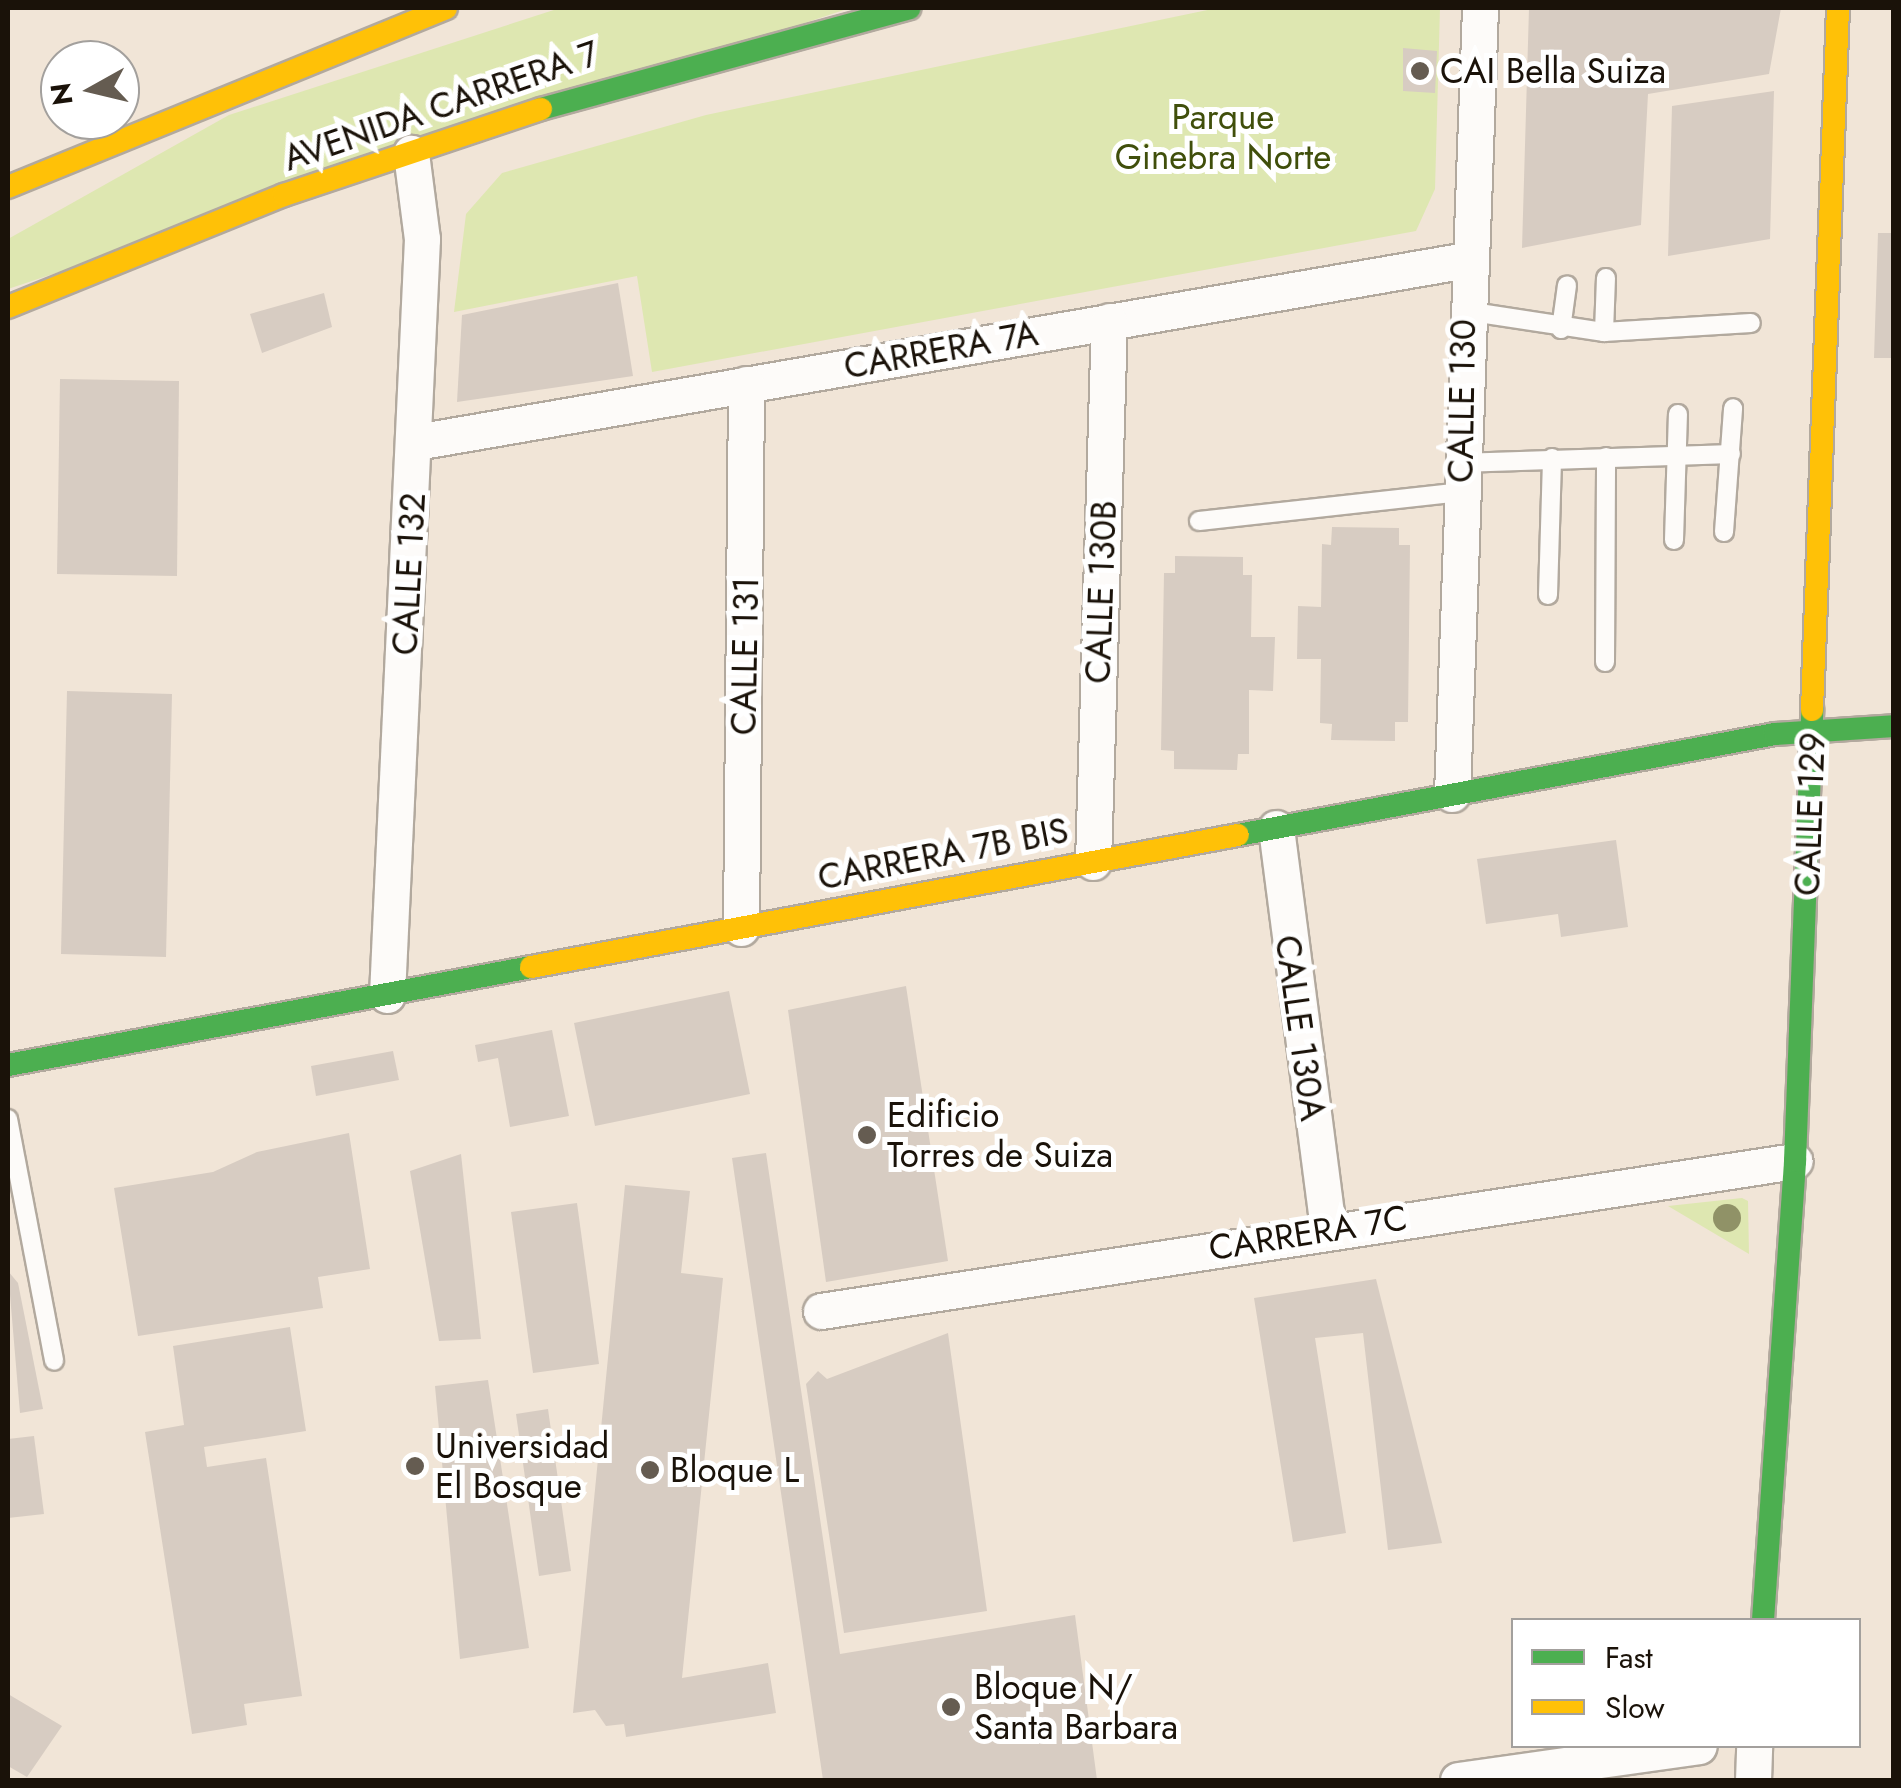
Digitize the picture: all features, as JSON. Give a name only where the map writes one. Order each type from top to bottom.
[{"type":"street","points":[[8,186],[446,8]]},
{"type":"street","name":"AVENIDA CARRERA 7","points":[[8,308],[411,153],[675,65],[909,8]]},
{"type":"street","name":"CALLE 130","points":[[1452,794],[1463,311],[1480,8]]},
{"type":"street","name":"CALLE 129","points":[[1763,1618],[1796,1162],[1838,8]]},
{"type":"street","name":"CALLE 132","points":[[387,995],[416,442],[422,239],[411,153]]},
{"type":"street","name":"CARRERA 7A","points":[[416,442],[1466,260]]},
{"type":"street","name":"CALLE 130B","points":[[1093,862],[1108,321]]},
{"type":"street","name":"CALLE 131","points":[[740,928],[746,384]]},
{"type":"street","name":"CARRERA 7B BIS","points":[[8,1065],[1814,727],[1894,726]]},
{"type":"street","name":"CALLE 130A","points":[[1276,828],[1328,1228]]},
{"type":"street","name":"CARRERA 7C","points":[[821,1311],[1328,1228],[1796,1162]]},
{"type":"street","points":[[1458,1780],[1685,1748]]},
{"type":"street","points":[[1753,1780],[1754,1748]]},
{"type":"lane","points":[[1604,332],[1606,278]]},
{"type":"lane","points":[[1561,329],[1567,285]]},
{"type":"lane","points":[[1463,311],[1509,310],[1561,329],[1604,332],[1751,323]]},
{"type":"lane","points":[[1724,532],[1733,408]]},
{"type":"lane","points":[[1674,540],[1678,414]]},
{"type":"lane","points":[[1199,521],[1460,478],[1552,458],[1730,454]]},
{"type":"lane","points":[[1605,662],[1606,457]]},
{"type":"lane","points":[[1548,595],[1552,458]]},
{"type":"lane","points":[[8,1119],[12,1161],[54,1361]]},
{"type":"green space","points":[[560,8],[850,8],[8,289],[8,239],[229,115]]},
{"type":"green space","name":"Parque Ginebra Norte","points":[[1217,8],[1440,8],[1435,189],[1416,231],[652,372],[637,276],[454,312],[466,214],[502,173],[706,115]]},
{"type":"green space","points":[[1742,1198],[1748,1201],[1749,1254],[1668,1206]]},
{"type":"building","points":[[1529,8],[1781,8],[1769,74],[1648,94],[1641,225],[1522,248]]},
{"type":"building","name":"CAI Bella Suiza","points":[[1403,48],[1437,51],[1435,93],[1403,91]]},
{"type":"building","points":[[1774,91],[1770,239],[1668,256],[1672,106]]},
{"type":"building","points":[[1878,233],[1894,233],[1894,358],[1874,358]]},
{"type":"building","points":[[618,283],[633,376],[457,402],[462,315]]},
{"type":"building","points":[[324,293],[332,327],[262,353],[250,314]]},
{"type":"building","points":[[60,379],[179,381],[177,576],[57,574]]},
{"type":"building","points":[[1332,527],[1399,528],[1399,545],[1410,545],[1408,722],[1395,722],[1395,741],[1331,740],[1332,724],[1320,723],[1321,659],[1297,659],[1298,606],[1321,607],[1322,544],[1331,545]]},
{"type":"building","points":[[1175,556],[1243,557],[1243,575],[1252,575],[1251,637],[1275,637],[1273,691],[1249,690],[1249,754],[1238,754],[1237,770],[1174,769],[1174,751],[1161,750],[1164,573],[1175,573]]},
{"type":"building","points":[[67,691],[172,694],[166,957],[61,954]]},
{"type":"building","points":[[1616,840],[1628,927],[1561,937],[1558,914],[1486,924],[1477,859]]},
{"type":"building","name":"Edificio Torres de Suiza","points":[[906,986],[948,1261],[826,1282],[788,1010]]},
{"type":"building","points":[[729,991],[750,1094],[595,1126],[574,1023]]},
{"type":"building","points":[[552,1030],[569,1116],[510,1127],[498,1058],[478,1062],[475,1045]]},
{"type":"building","points":[[393,1051],[399,1080],[316,1096],[311,1066]]},
{"type":"building","points":[[349,1133],[370,1269],[318,1277],[323,1308],[138,1336],[114,1188],[213,1172],[257,1152]]},
{"type":"building","name":"Bloque N/ Santa Barbara","points":[[766,1153],[840,1654],[1075,1615],[1097,1780],[823,1780],[732,1158]]},
{"type":"building","points":[[461,1154],[481,1339],[439,1341],[410,1171]]},
{"type":"building","name":"Bloque L","points":[[625,1185],[690,1191],[681,1273],[723,1278],[682,1678],[768,1663],[776,1713],[626,1737],[624,1724],[606,1726],[595,1710],[573,1713]]},
{"type":"building","points":[[577,1203],[599,1364],[533,1373],[511,1212]]},
{"type":"building","points":[[8,1271],[18,1283],[43,1409],[20,1413]]},
{"type":"building","points":[[1376,1279],[1442,1543],[1388,1550],[1363,1333],[1315,1338],[1346,1533],[1293,1542],[1254,1298]]},
{"type":"building","points":[[290,1327],[306,1431],[204,1447],[207,1467],[266,1458],[302,1696],[244,1704],[247,1725],[192,1734],[145,1432],[184,1425],[173,1346]]},
{"type":"building","points":[[948,1333],[987,1611],[844,1633],[806,1384],[818,1371],[827,1379]]},
{"type":"building","points":[[488,1380],[529,1648],[460,1659],[435,1386]]},
{"type":"building","points":[[548,1409],[571,1571],[539,1576],[516,1414]]},
{"type":"building","points":[[34,1436],[44,1514],[8,1518],[8,1439]]},
{"type":"building","points":[[8,1694],[62,1726],[27,1777],[8,1766]]},
{"type":"traffic: fast","points":[[541,109],[909,8]]},
{"type":"traffic: fast","points":[[1763,1618],[1795,1161],[1812,710]]},
{"type":"traffic: fast","points":[[1238,835],[1775,734],[1894,726]]},
{"type":"traffic: fast","points":[[8,1065],[531,967]]},
{"type":"traffic: slow","points":[[8,187],[446,8]]},
{"type":"traffic: slow","points":[[1812,710],[1838,8]]},
{"type":"traffic: slow","points":[[8,307],[284,195],[541,109]]},
{"type":"traffic: slow","points":[[531,967],[1238,835]]},
{"type":"place","name":"CAI Bella Suiza","points":[[1420,71]]},
{"type":"place","name":"Edificio Torres de Suiza","points":[[867,1135]]},
{"type":"place","name":"Universidad El Bosque","points":[[415,1466]]},
{"type":"place","name":"Bloque L","points":[[650,1470]]},
{"type":"place","name":"Bloque N/ Santa Barbara","points":[[951,1707]]}]
